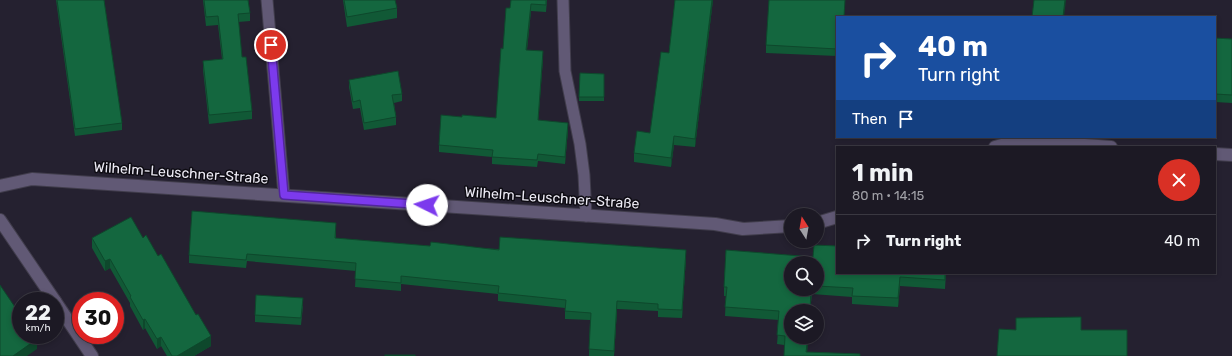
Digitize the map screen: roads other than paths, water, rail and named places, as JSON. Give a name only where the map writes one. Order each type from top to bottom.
[{"type":"street","points":[[998,146],[1019,140],[1098,146]]},
{"type":"street","points":[[1216,154],[1232,156]]},
{"type":"street","name":"Wilhelm-Leuschner-Straße","points":[[0,186],[32,178],[715,224],[743,229],[784,226]]},
{"type":"street","points":[[824,221],[836,217]]},
{"type":"street","points":[[0,220],[49,292]]},
{"type":"street","points":[[64,314],[92,356]]},
{"type":"lane","points":[[267,0],[284,195]]},
{"type":"lane","points":[[563,0],[565,71],[580,144],[584,175],[586,216]]}]
